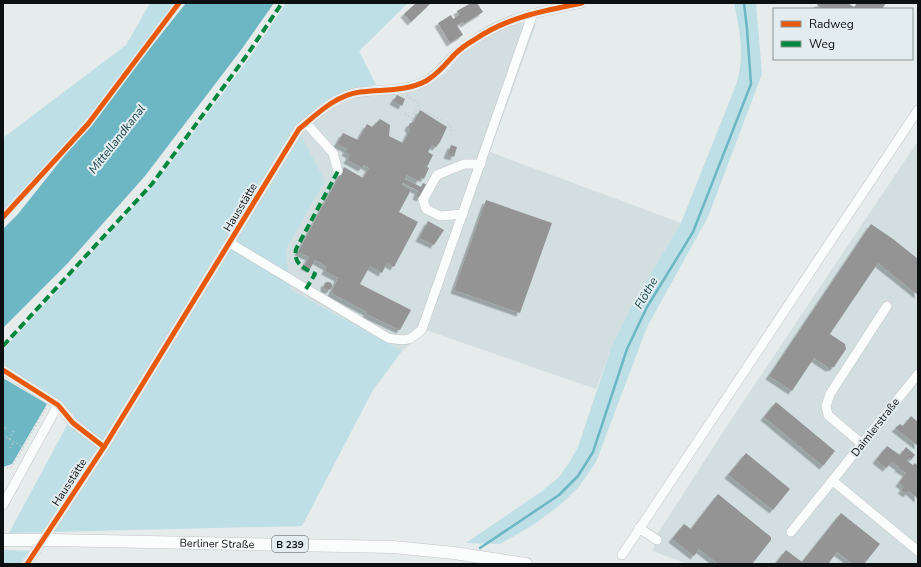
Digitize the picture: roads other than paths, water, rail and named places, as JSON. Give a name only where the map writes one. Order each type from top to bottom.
[{"type":"main road","name":"Berliner Straße","points":[[3,540],[393,546],[454,553],[526,564]]},
{"type":"street","name":"Hausstätte","points":[[27,564],[104,447],[299,129],[321,110],[358,92],[397,90],[408,88],[426,81],[442,70],[455,54],[474,40],[511,20],[533,13],[582,3]]},
{"type":"street","points":[[230,243],[388,338],[403,340],[412,339],[422,329],[533,13]]},
{"type":"street","points":[[622,554],[918,110]]},
{"type":"street","points":[[306,122],[333,153],[338,171]]},
{"type":"street","points":[[463,214],[440,216],[426,209],[423,200],[437,175],[464,164],[481,164]]},
{"type":"street","points":[[862,444],[828,415],[826,406],[830,394],[887,306]]},
{"type":"street","points":[[3,370],[58,405],[73,423],[104,447]]},
{"type":"street","name":"Daimlerstraße","points":[[791,532],[918,374]]},
{"type":"street","points":[[3,505],[58,405]]},
{"type":"street","points":[[833,481],[918,551]]},
{"type":"street","points":[[639,528],[656,540]]},
{"type":"water","name":"Mittellandkanal","points":[[186,3],[274,3],[241,50],[145,176],[67,264],[3,328],[3,229],[18,214]]},
{"type":"water","points":[[3,378],[47,404],[12,464],[3,467]]},
{"type":"waterway","name":"Flöthe","points":[[480,548],[559,495],[578,476],[593,452],[627,349],[647,307],[693,232],[751,84],[744,3]]}]
